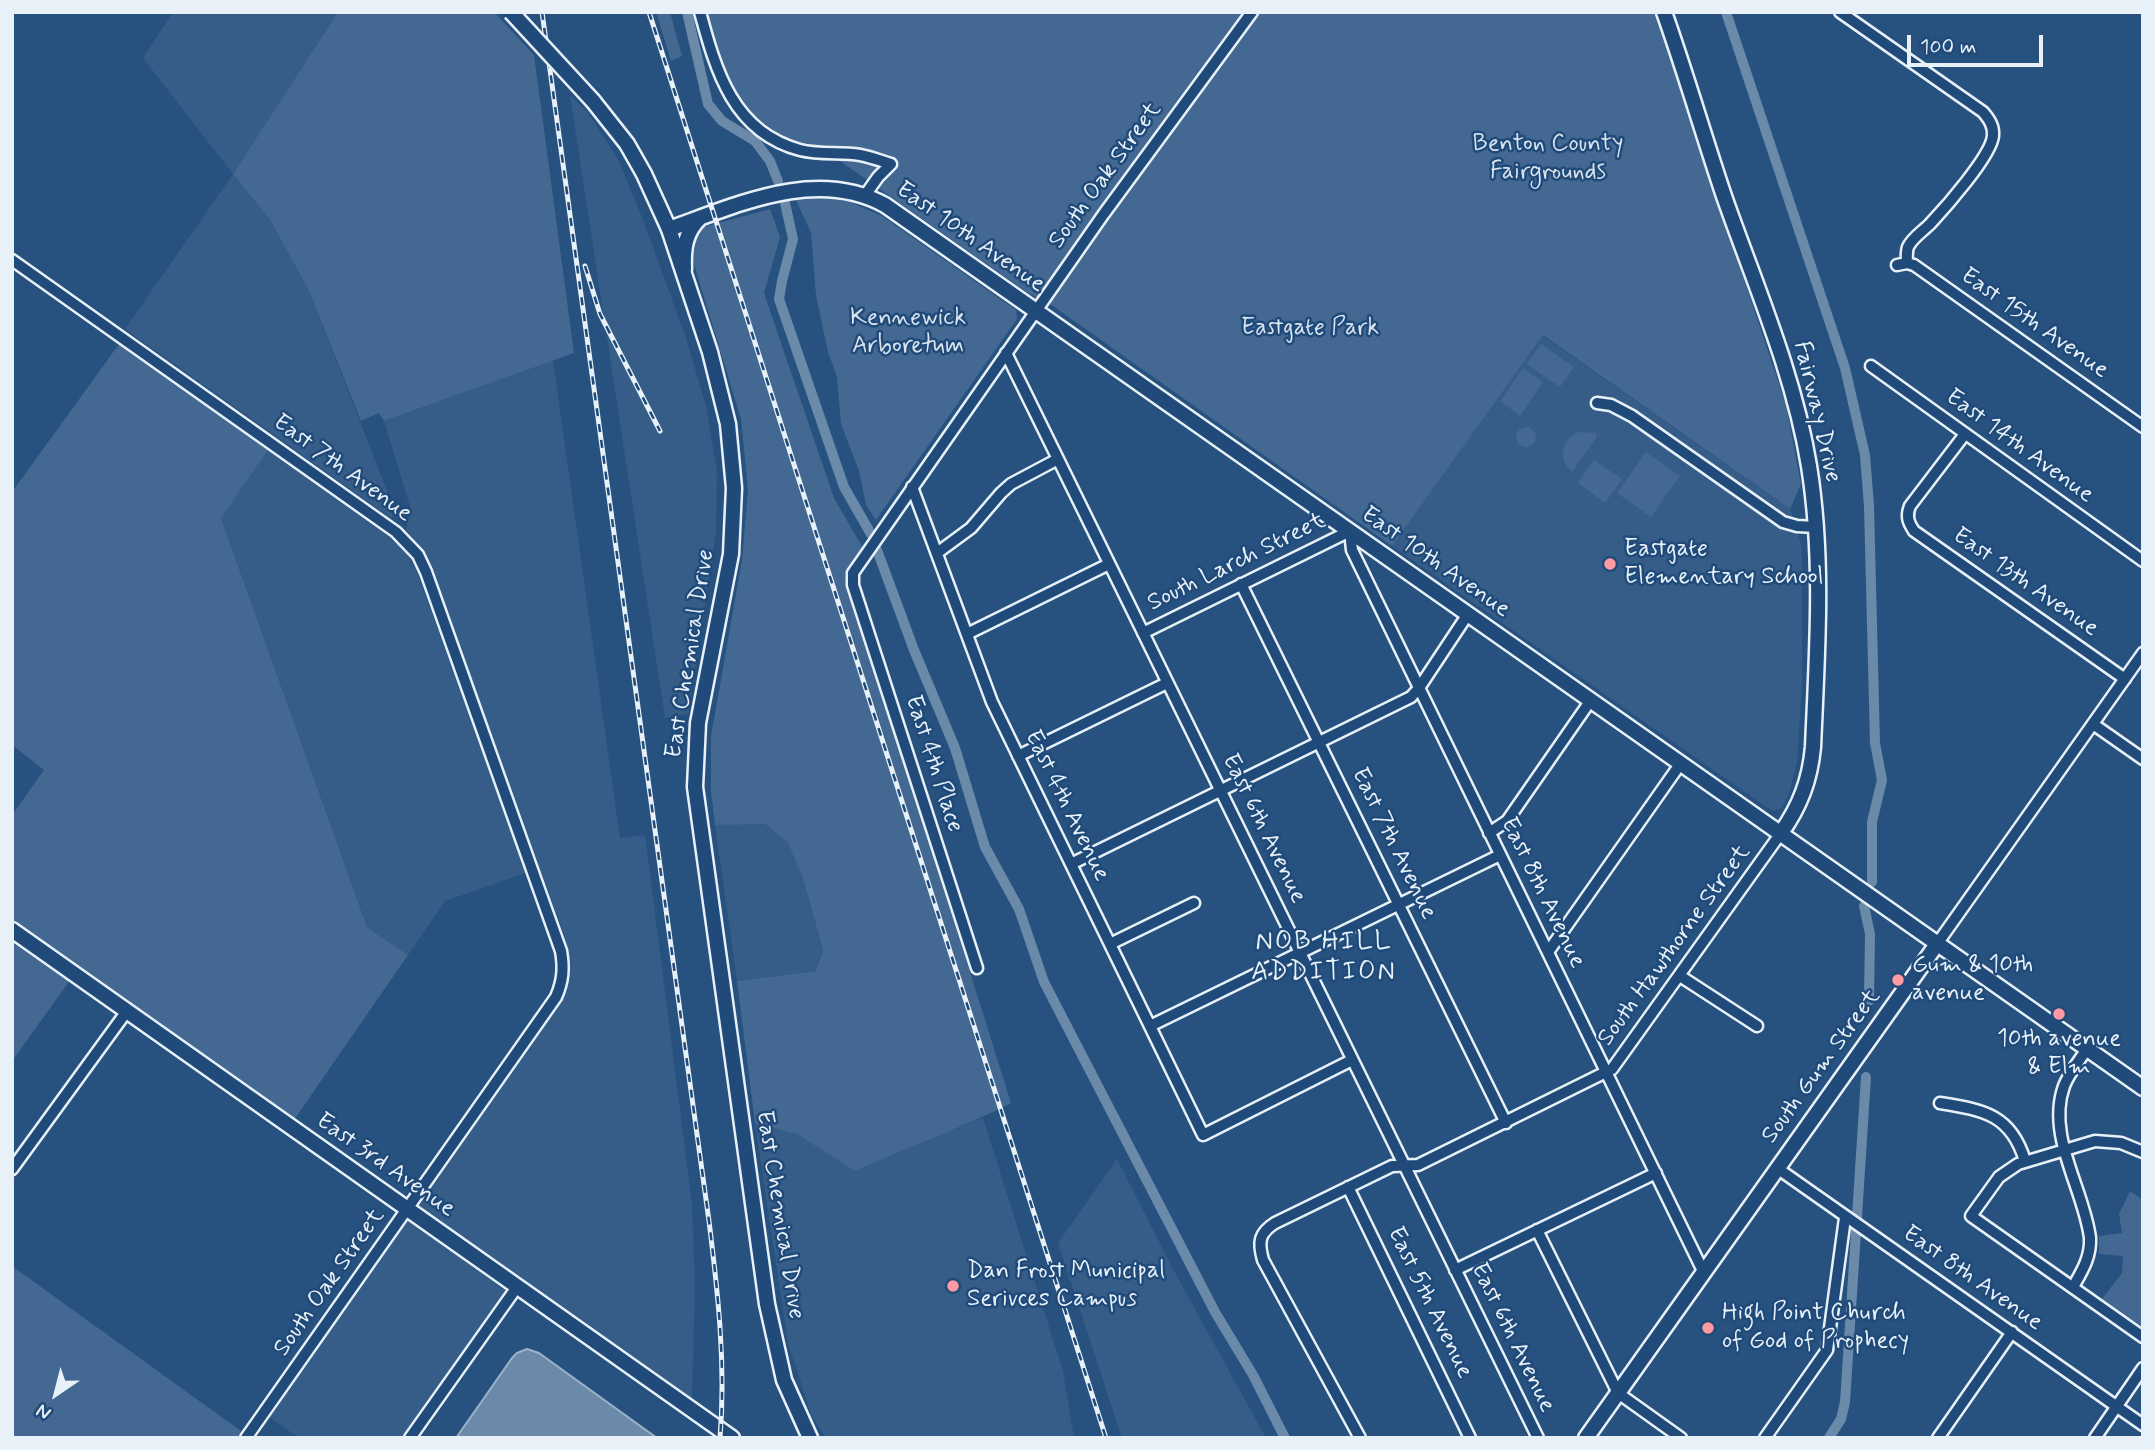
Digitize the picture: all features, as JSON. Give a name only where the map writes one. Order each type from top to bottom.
[{"type":"street","name":"East Chemical Drive","points":[[511,12],[593,100],[627,144],[644,174],[669,229],[685,274],[710,352],[728,424],[734,488],[731,554],[698,723],[695,787],[768,1304],[784,1380],[810,1438]]},
{"type":"street","points":[[700,12],[721,82],[747,118],[765,132],[800,150],[859,155],[891,164],[866,194]]},
{"type":"street","name":"South Oak Street","points":[[853,573],[1035,311],[1252,12]]},
{"type":"street","name":"Fairway Drive","points":[[1664,12],[1725,197],[1779,348],[1809,467],[1815,527],[1817,607],[1812,758],[1801,799],[1781,833]]},
{"type":"street","name":"East 15th Avenue","points":[[1840,12],[1983,112],[1992,129],[1991,142],[1966,181],[1931,223],[1911,242],[1902,264],[1914,265],[2143,427]]},
{"type":"street","name":"East 10th Avenue","points":[[669,229],[797,189],[817,187],[866,194],[1681,762],[2143,1088]]},
{"type":"street","points":[[685,274],[683,254],[687,237],[700,218]]},
{"type":"street","name":"East 7th Avenue","points":[[12,260],[396,532],[418,555],[557,937],[564,965],[562,976]]},
{"type":"street","name":"East 6th Avenue","points":[[1006,353],[1538,1438]]},
{"type":"street","name":"East 14th Avenue","points":[[1871,366],[2143,561]]},
{"type":"street","points":[[1597,403],[1611,405],[1632,416],[1783,522],[1815,527]]},
{"type":"street","name":"East 13th Avenue","points":[[1965,434],[1910,506],[1907,517],[1914,531],[2125,679]]},
{"type":"street","points":[[937,553],[971,528],[1012,484],[1058,459]]},
{"type":"street","name":"East 4th Avenue","points":[[912,488],[992,702],[1203,1135],[1352,1060]]},
{"type":"street","name":"South Larch Street","points":[[1143,633],[1350,531]]},
{"type":"street","name":"East 8th Avenue","points":[[1350,531],[1352,550],[1703,1271]]},
{"type":"street","points":[[967,634],[1109,564]]},
{"type":"street","name":"East 4th Place","points":[[853,573],[853,585],[977,968]]},
{"type":"street","name":"East 7th Avenue","points":[[1241,584],[1506,1123]]},
{"type":"street","points":[[1071,864],[1411,697],[1468,614]]},
{"type":"street","name":"South Gum Street","points":[[1586,1438],[2143,653]]},
{"type":"street","points":[[1018,756],[1167,683]]},
{"type":"street","points":[[1489,833],[1507,821],[1591,700]]},
{"type":"street","points":[[2093,724],[2143,759]]},
{"type":"street","points":[[1548,952],[1681,762]]},
{"type":"street","name":"South Hawthorne Street","points":[[1360,1438],[1263,1260],[1259,1238],[1275,1223],[1348,1187],[1392,1166],[1418,1165],[1506,1123],[1617,1064],[1781,833]]},
{"type":"street","points":[[1150,1026],[1500,855]]},
{"type":"street","points":[[1110,944],[1194,903]]},
{"type":"street","name":"East 3rd Avenue","points":[[12,930],[732,1438]]},
{"type":"street","name":"South Oak Street","points":[[246,1438],[556,997],[562,976]]},
{"type":"street","points":[[1680,976],[1757,1026]]},
{"type":"street","points":[[12,1169],[127,1011]]},
{"type":"street","points":[[2073,1287],[2091,1250],[2060,1117],[2062,1096],[2069,1077],[2087,1049]]},
{"type":"street","points":[[1940,1103],[1981,1110],[1994,1116],[2016,1138],[2025,1161]]},
{"type":"street","points":[[2143,1152],[2111,1141],[2095,1141],[2025,1161],[2004,1172],[1971,1216],[2143,1337]]},
{"type":"street","name":"East 8th Avenue","points":[[1777,1168],[2143,1424]]},
{"type":"street","points":[[1455,1270],[1656,1173]]},
{"type":"street","name":"East 5th Avenue","points":[[1348,1187],[1471,1438]]},
{"type":"street","points":[[1765,1438],[1827,1350],[1853,1223]]},
{"type":"street","points":[[1537,1230],[1618,1392],[1681,1438]]},
{"type":"street","points":[[410,1438],[517,1287]]},
{"type":"street","points":[[1938,1438],[2012,1332]]},
{"type":"street","points":[[2095,1438],[2143,1368]]},
{"type":"shaded area","points":[[173,12],[338,12],[233,174],[143,58]]},
{"type":"shaded area","points":[[570,95],[588,113],[617,157],[642,217],[685,335],[706,406],[717,471],[716,533],[688,714],[665,718]]},
{"type":"shaded area","points":[[233,174],[270,220],[310,293],[396,514],[391,518],[125,329]]},
{"type":"shaded area","name":"Eastgate Elementary School","points":[[1542,335],[1791,510],[1802,548],[1802,686],[1797,762],[1789,794],[1782,808],[1774,811],[1768,808],[1392,546]]},
{"type":"shaded area","points":[[553,360],[620,838],[645,835],[692,1204],[695,1287],[692,1399],[418,1207],[561,1001],[570,974],[566,940],[428,560],[406,529],[411,510],[384,421]]},
{"type":"shaded area","points":[[268,450],[389,537],[407,554],[418,575],[526,873],[445,901],[408,955],[367,927],[221,518]]},
{"type":"shaded area","points":[[765,824],[788,843],[803,879],[823,950],[816,971],[737,981],[715,825]]},
{"type":"shaded area","points":[[983,1118],[1063,1371],[1074,1438],[826,1438],[811,1414],[788,1343],[755,1123],[797,1133],[855,1171]]},
{"type":"shaded area","points":[[1117,1159],[1173,1269],[1266,1438],[1122,1438],[1058,1243]]},
{"type":"shaded area","points":[[407,1220],[507,1292],[403,1438],[299,1438],[268,1416]]},
{"type":"shaded area","points":[[527,1349],[539,1353],[657,1438],[456,1438],[512,1358]]},
{"type":"green space","points":[[338,12],[494,12],[534,55],[574,353],[384,421],[379,413],[361,421],[310,293],[270,220],[233,174]]},
{"type":"green space","points":[[656,12],[670,12],[682,56],[671,61]]},
{"type":"green space","name":"Benton County Fairgrounds","points":[[707,12],[1655,12],[1786,405],[1801,484],[1790,509],[1543,335],[1392,546],[1053,306],[1028,293],[820,147],[782,137],[744,108],[721,68]]},
{"type":"green space","name":"Kennewick Arboretum","points":[[820,197],[850,202],[882,216],[1016,310],[1017,319],[876,520],[866,505],[859,471],[841,424],[837,377],[828,352],[816,296],[811,233],[796,200]]},
{"type":"green space","points":[[770,209],[780,237],[764,293],[834,498],[863,548],[850,569],[849,585],[1011,1103],[855,1171],[797,1134],[755,1123],[737,981],[816,971],[823,950],[803,879],[788,843],[765,824],[715,825],[711,792],[711,736],[742,560],[748,490],[741,419],[690,251],[693,239],[704,227]]},
{"type":"green space","points":[[119,344],[268,450],[221,518],[367,927],[408,955],[294,1120],[12,922],[12,815],[44,770],[12,745],[12,492]]},
{"type":"green space","points":[[1541,344],[1574,367],[1560,387],[1526,364]]},
{"type":"green space","points":[[1523,368],[1543,382],[1520,416],[1500,401]]},
{"type":"green space","points":[[1526,427],[1533,430],[1536,437],[1533,444],[1526,447],[1519,444],[1516,437],[1519,430]]},
{"type":"green space","points":[[1579,432],[1596,433],[1597,437],[1572,472],[1565,461],[1563,450],[1568,440]]},
{"type":"green space","points":[[1646,452],[1680,476],[1651,517],[1617,493]]},
{"type":"green space","points":[[1594,460],[1622,479],[1605,503],[1578,483]]},
{"type":"green space","points":[[12,937],[71,979],[12,1061]]},
{"type":"green space","points":[[2130,1191],[2143,1200],[2143,1327],[2102,1299],[2122,1273],[2123,1256],[2099,1254],[2099,1236],[2122,1233],[2119,1214]]},
{"type":"green space","points":[[12,1266],[241,1431],[237,1438],[12,1438]]},
{"type":"waterway","points":[[687,12],[708,104],[722,121],[755,141],[770,161],[778,181]]},
{"type":"waterway","points":[[1726,12],[1845,368],[1865,455],[1869,506],[1875,743],[1882,780],[1872,822],[1872,882]]},
{"type":"waterway","points":[[785,203],[793,239],[779,299],[844,487],[871,534]]},
{"type":"waterway","points":[[877,550],[914,650],[955,748],[985,847],[1019,909],[1044,982],[1215,1312],[1253,1375],[1285,1438]]},
{"type":"waterway","points":[[1864,906],[1870,934],[1869,1001]]},
{"type":"waterway","points":[[1829,1438],[1841,1419],[1845,1402],[1866,1077]]},
{"type":"railway","points":[[542,12],[709,1221],[722,1356],[720,1438]]},
{"type":"railway","points":[[649,12],[1106,1438]]},
{"type":"railway","points":[[585,266],[600,314],[660,431]]},
{"type":"place","name":"Eastgate Elementary School","points":[[1610,564]]},
{"type":"place","name":"Gum & 10th avenue","points":[[1898,980]]},
{"type":"place","name":"10th avenue & Elm","points":[[2059,1014]]},
{"type":"place","name":"Dan Frost Municipal Serivces Campus","points":[[953,1286]]},
{"type":"place","name":"High Point Church of God of Prophecy","points":[[1708,1328]]},
{"type":"district","name":"NOB HILL ADDITION","points":[[1324,959]]},
{"type":"park label","name":"Eastgate Park","points":[[1310,329]]}]
